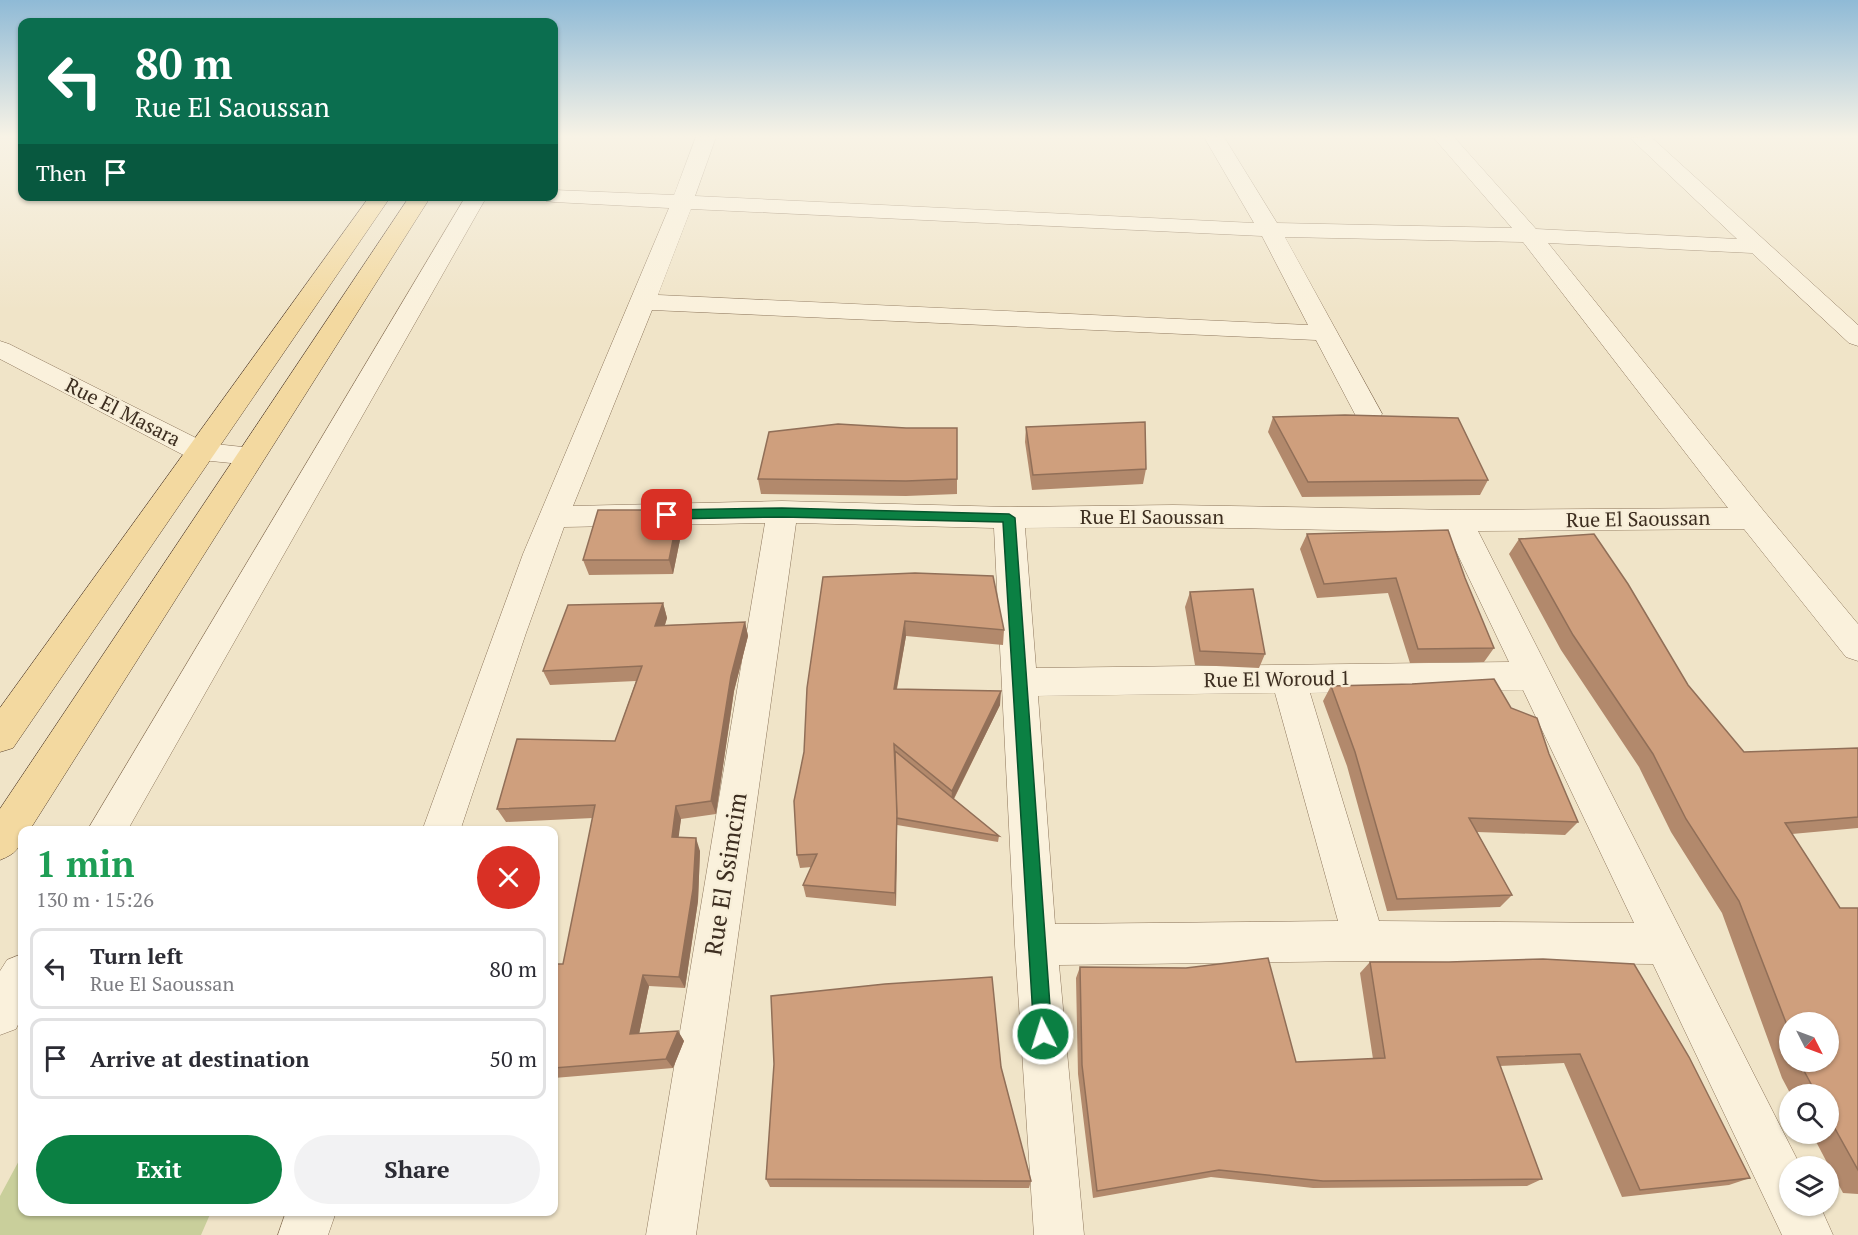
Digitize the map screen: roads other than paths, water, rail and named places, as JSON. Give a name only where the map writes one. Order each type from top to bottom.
[{"type":"main road","points":[[0,737],[377,201]]},
{"type":"main road","points":[[0,842],[418,201]]},
{"type":"street","points":[[443,826],[513,619],[686,195]]},
{"type":"street","points":[[1249,195],[1270,230],[1368,414]]},
{"type":"street","points":[[1494,195],[1530,235],[1752,518],[1858,648]]},
{"type":"street","points":[[1702,195],[1858,338]]},
{"type":"street","points":[[558,196],[1270,230],[1530,235],[1760,247]]},
{"type":"street","points":[[109,826],[474,201]]},
{"type":"street","points":[[642,302],[1325,333]]},
{"type":"street","name":"Rue El Masara","points":[[0,350],[201,452],[251,456]]},
{"type":"street","name":"Rue El Saoussan","points":[[553,517],[782,513],[1009,518],[1173,516],[1457,521],[1752,518]]},
{"type":"street","name":"Rue El Ssimcim","points":[[671,1235],[782,513]]},
{"type":"street","points":[[1009,518],[1036,945],[1059,1235]]},
{"type":"street","points":[[1457,521],[1779,1175]]},
{"type":"street","name":"Rue El Woroud 1","points":[[1019,682],[1535,676]]},
{"type":"street","points":[[1289,679],[1364,941]]},
{"type":"street","points":[[1036,945],[1364,941],[1665,945]]},
{"type":"street","points":[[0,1013],[18,982]]},
{"type":"street","points":[[303,1235],[310,1216]]},
{"type":"street","points":[[1799,1216],[1808,1235]]}]
